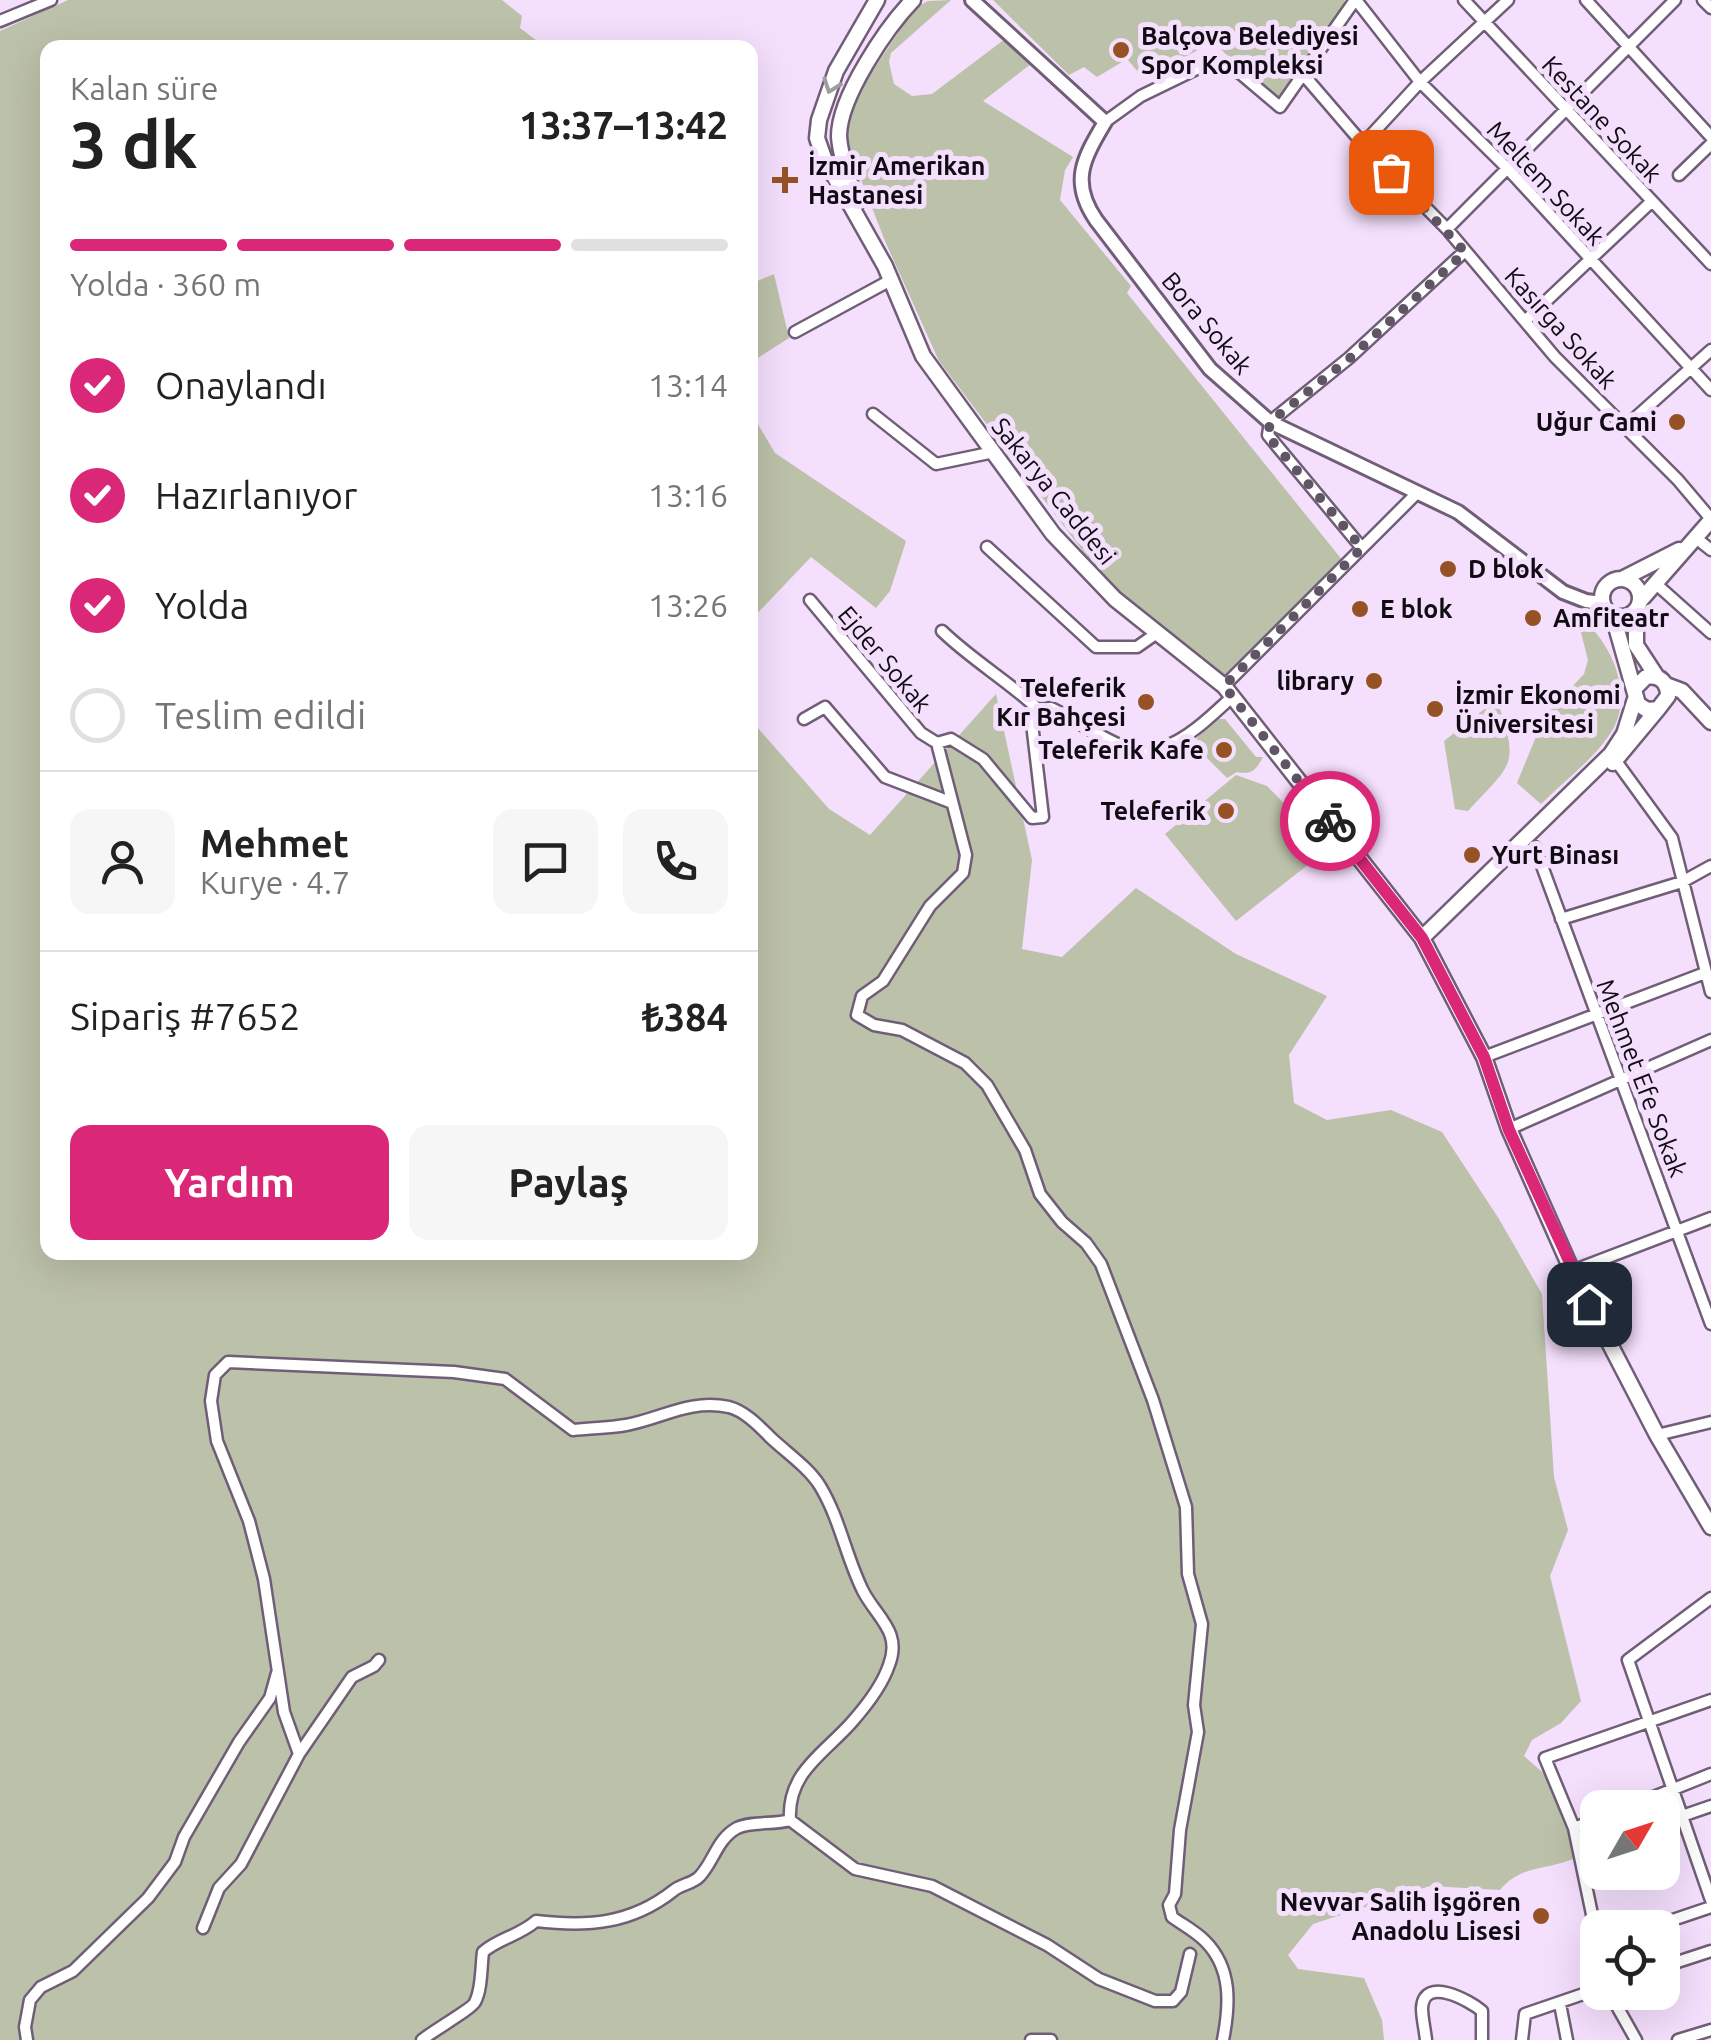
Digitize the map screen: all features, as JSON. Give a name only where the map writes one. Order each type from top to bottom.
[{"type":"main road","name":"Sakarya Caddesi","points":[[877,0],[836,71],[817,128],[819,147],[885,266],[924,356],[1053,534],[1115,599],[1228,692],[1422,938],[1484,1057],[1509,1130],[1572,1271],[1657,1435],[1711,1527]]},
{"type":"main road","name":"Sakarya Caddesi","points":[[860,219],[842,156],[840,120],[866,66],[913,0]]},
{"type":"main road","points":[[1613,616],[1625,617],[1638,606],[1711,519]]},
{"type":"main road","points":[[1695,708],[1642,708],[1613,616],[1602,602],[1606,586],[1646,569],[1696,538]]},
{"type":"main road","points":[[1422,938],[1614,757],[1662,705],[1662,681],[1636,645],[1638,606],[1634,584],[1622,578]]},
{"type":"main road","points":[[1614,757],[1635,693],[1646,677],[1682,690],[1711,722]]},
{"type":"street","points":[[0,21],[50,0]]},
{"type":"street","points":[[972,0],[1105,122],[1140,96],[1215,60],[1241,74],[1280,107],[1356,0]]},
{"type":"street","name":"Meltem Sokak","points":[[1356,0],[1420,82],[1508,169],[1711,390]]},
{"type":"street","name":"Kestane Sokak","points":[[1464,0],[1711,264]]},
{"type":"street","points":[[1363,144],[1420,82],[1508,0]]},
{"type":"street","points":[[1586,0],[1711,141],[1679,176]]},
{"type":"street","points":[[1447,229],[1675,0]]},
{"type":"street","points":[[1704,0],[1711,8]]},
{"type":"street","name":"Kasırga Sokak","points":[[1302,74],[1363,144],[1447,229],[1555,357],[1711,519]]},
{"type":"street","name":"Bora Sokak","points":[[1105,122],[1080,181],[1081,195],[1210,369],[1270,422],[1458,512],[1563,592],[1586,601],[1602,602]]},
{"type":"street","points":[[1525,321],[1651,202]]},
{"type":"street","points":[[1362,548],[1268,436],[1270,422],[1350,358],[1465,252]]},
{"type":"street","points":[[795,332],[889,281]]},
{"type":"street","points":[[1625,426],[1711,350]]},
{"type":"street","points":[[872,414],[936,464],[994,452]]},
{"type":"street","points":[[942,632],[1038,709],[1051,708],[1125,748],[1162,748],[1193,732],[1416,494]]},
{"type":"street","points":[[1696,538],[1711,550]]},
{"type":"street","points":[[987,547],[1096,647],[1137,647],[1156,633]]},
{"type":"street","points":[[1655,583],[1711,633]]},
{"type":"street","name":"Ejder Sokak","points":[[810,600],[921,733],[936,744],[951,739],[984,760],[1032,818],[1043,817],[1031,715],[1038,709]]},
{"type":"street","points":[[804,719],[825,707],[885,777],[950,802]]},
{"type":"street","points":[[936,744],[966,854],[963,873],[930,906],[883,981],[862,996],[857,1014],[874,1025],[902,1030],[965,1063],[987,1086],[1025,1150],[1040,1194],[1101,1264],[1153,1400],[1186,1506],[1188,1574],[1202,1624],[1194,1705],[1198,1732],[1180,1830],[1174,1894],[1169,1905],[1172,1917],[1203,1938],[1217,1955],[1228,1982],[1223,2040]]},
{"type":"street","points":[[1614,757],[1672,838],[1711,992]]},
{"type":"street","name":"Mehmet Efe Sokak","points":[[1536,847],[1710,1317]]},
{"type":"street","points":[[1560,919],[1682,882],[1711,866]]},
{"type":"street","points":[[1484,1057],[1705,973]]},
{"type":"street","points":[[1509,1130],[1711,1040]]},
{"type":"street","points":[[1572,1271],[1711,1218]]},
{"type":"street","points":[[300,1754],[284,1712],[264,1580],[217,1441],[211,1401],[215,1375],[228,1362],[454,1372],[505,1379],[573,1430],[626,1425],[699,1404],[734,1408],[757,1424],[818,1483],[837,1521],[864,1594],[886,1621],[894,1643],[890,1663],[876,1691],[851,1723],[810,1760],[797,1780],[789,1808],[790,1820],[855,1869],[932,1886],[1047,1944],[1099,1979],[1155,2002],[1174,2001],[1182,1992],[1190,1954]]},
{"type":"street","points":[[1657,1435],[1711,1422]]},
{"type":"street","points":[[1680,1916],[1711,1903],[1628,1660],[1711,1598]]},
{"type":"street","points":[[202,1928],[219,1888],[242,1864],[300,1754],[352,1677],[379,1660]]},
{"type":"street","points":[[28,2040],[25,2027],[30,2000],[41,1987],[73,1971],[148,1898],[176,1862],[184,1837],[270,1698],[278,1670]]},
{"type":"street","points":[[1591,1910],[1574,1828],[1545,1758],[1711,1700]]},
{"type":"street","points":[[1674,1789],[1711,1774]]},
{"type":"street","points":[[1682,1816],[1711,1806]]},
{"type":"street","points":[[422,2040],[476,2002],[483,1952],[494,1942],[520,1934],[536,1921],[576,1926],[622,1918],[660,1904],[676,1888],[698,1879],[720,1843],[740,1827],[790,1820]]},
{"type":"street","points":[[1574,1828],[1580,1826]]},
{"type":"street","points":[[1680,1961],[1711,1951]]},
{"type":"street","points":[[1426,2040],[1422,2006],[1424,1999],[1437,1992],[1458,1995],[1482,2011],[1482,2040]]},
{"type":"street","points":[[1522,2040],[1525,2014],[1580,1997]]},
{"type":"street","points":[[1560,2004],[1566,2040]]},
{"type":"street","points":[[1619,2010],[1636,2040]]},
{"type":"street","points":[[1678,2040],[1711,2030]]},
{"type":"street","points":[[1032,2040],[1051,2040]]},
{"type":"green space","points":[[68,0],[502,0],[522,16],[520,28],[536,40],[40,40],[40,1260],[758,1260],[758,728],[829,809],[870,835],[996,694],[1032,860],[1022,949],[1062,957],[1136,888],[1236,954],[1327,996],[1289,1055],[1294,1103],[1327,1120],[1391,1110],[1442,1132],[1542,1294],[1554,1477],[1568,1530],[1550,1576],[1581,1701],[1561,1723],[1532,1740],[1524,1756],[1550,1779],[1580,1856],[1527,1871],[1500,1890],[1430,1886],[1313,1924],[1288,1955],[1298,1969],[1364,1978],[1382,2020],[1384,2040],[0,2040],[0,31]]},
{"type":"green space","points":[[951,0],[891,53],[894,84],[912,96],[932,94],[1005,39],[1031,64],[983,101],[1073,157],[1065,170],[1060,200],[1131,286],[1127,293],[1343,561],[1223,679],[1100,574],[939,361],[885,241],[849,149],[847,126],[858,93],[914,9],[928,1]]},
{"type":"green space","name":"Balçova Belediyesi Spor Kompleksi","points":[[993,0],[1346,3],[1279,104],[1213,42],[1144,79],[1127,59],[1097,77],[1084,67],[1069,75]]},
{"type":"green space","points":[[774,274],[789,338],[758,358],[758,281]]},
{"type":"green space","points":[[758,424],[775,453],[906,541],[890,591],[876,608],[811,557],[758,613]]},
{"type":"green space","points":[[1576,613],[1589,624],[1609,654],[1620,687],[1621,705],[1617,721],[1601,746],[1541,804],[1517,783],[1544,717],[1584,674],[1588,660]]},
{"type":"green space","points":[[1497,699],[1508,738],[1508,762],[1468,811],[1455,809],[1444,741]]},
{"type":"green space","name":"Teleferik Kafe","points":[[1216,719],[1225,719],[1256,757],[1263,757],[1253,771],[1237,772],[1227,778],[1194,745],[1203,727]]},
{"type":"green space","points":[[1236,775],[1267,786],[1328,849],[1236,921],[1165,834]]},
{"type":"way so far","points":[[1330,821],[1224,686],[1362,548],[1268,436],[1270,422],[1350,358],[1356,348],[1465,252],[1391,172]]},
{"type":"place","name":"Balçova Belediyesi Spor Kompleksi","points":[[1121,50]]},
{"type":"place","name":"İzmir Amerikan Hastanesi","points":[[785,180]]},
{"type":"place","name":"Uğur Cami","points":[[1677,422]]},
{"type":"place","name":"D blok","points":[[1448,569]]},
{"type":"place","name":"E blok","points":[[1360,609]]},
{"type":"place","name":"Amfiteatr","points":[[1533,618]]},
{"type":"place","name":"library","points":[[1374,681]]},
{"type":"place","name":"Teleferik Kır Bahçesi","points":[[1146,702]]},
{"type":"place","name":"İzmir Ekonomi Üniversitesi","points":[[1435,709]]},
{"type":"place","name":"Teleferik Kafe","points":[[1224,750]]},
{"type":"place","name":"Teleferik","points":[[1226,811]]},
{"type":"place","name":"Yurt Binası","points":[[1472,855]]},
{"type":"place","name":"Nevvar Salih İşgören Anadolu Lisesi","points":[[1541,1916]]},
{"type":"route","points":[[1330,821],[1422,938],[1484,1057],[1509,1130],[1589,1304]]}]
